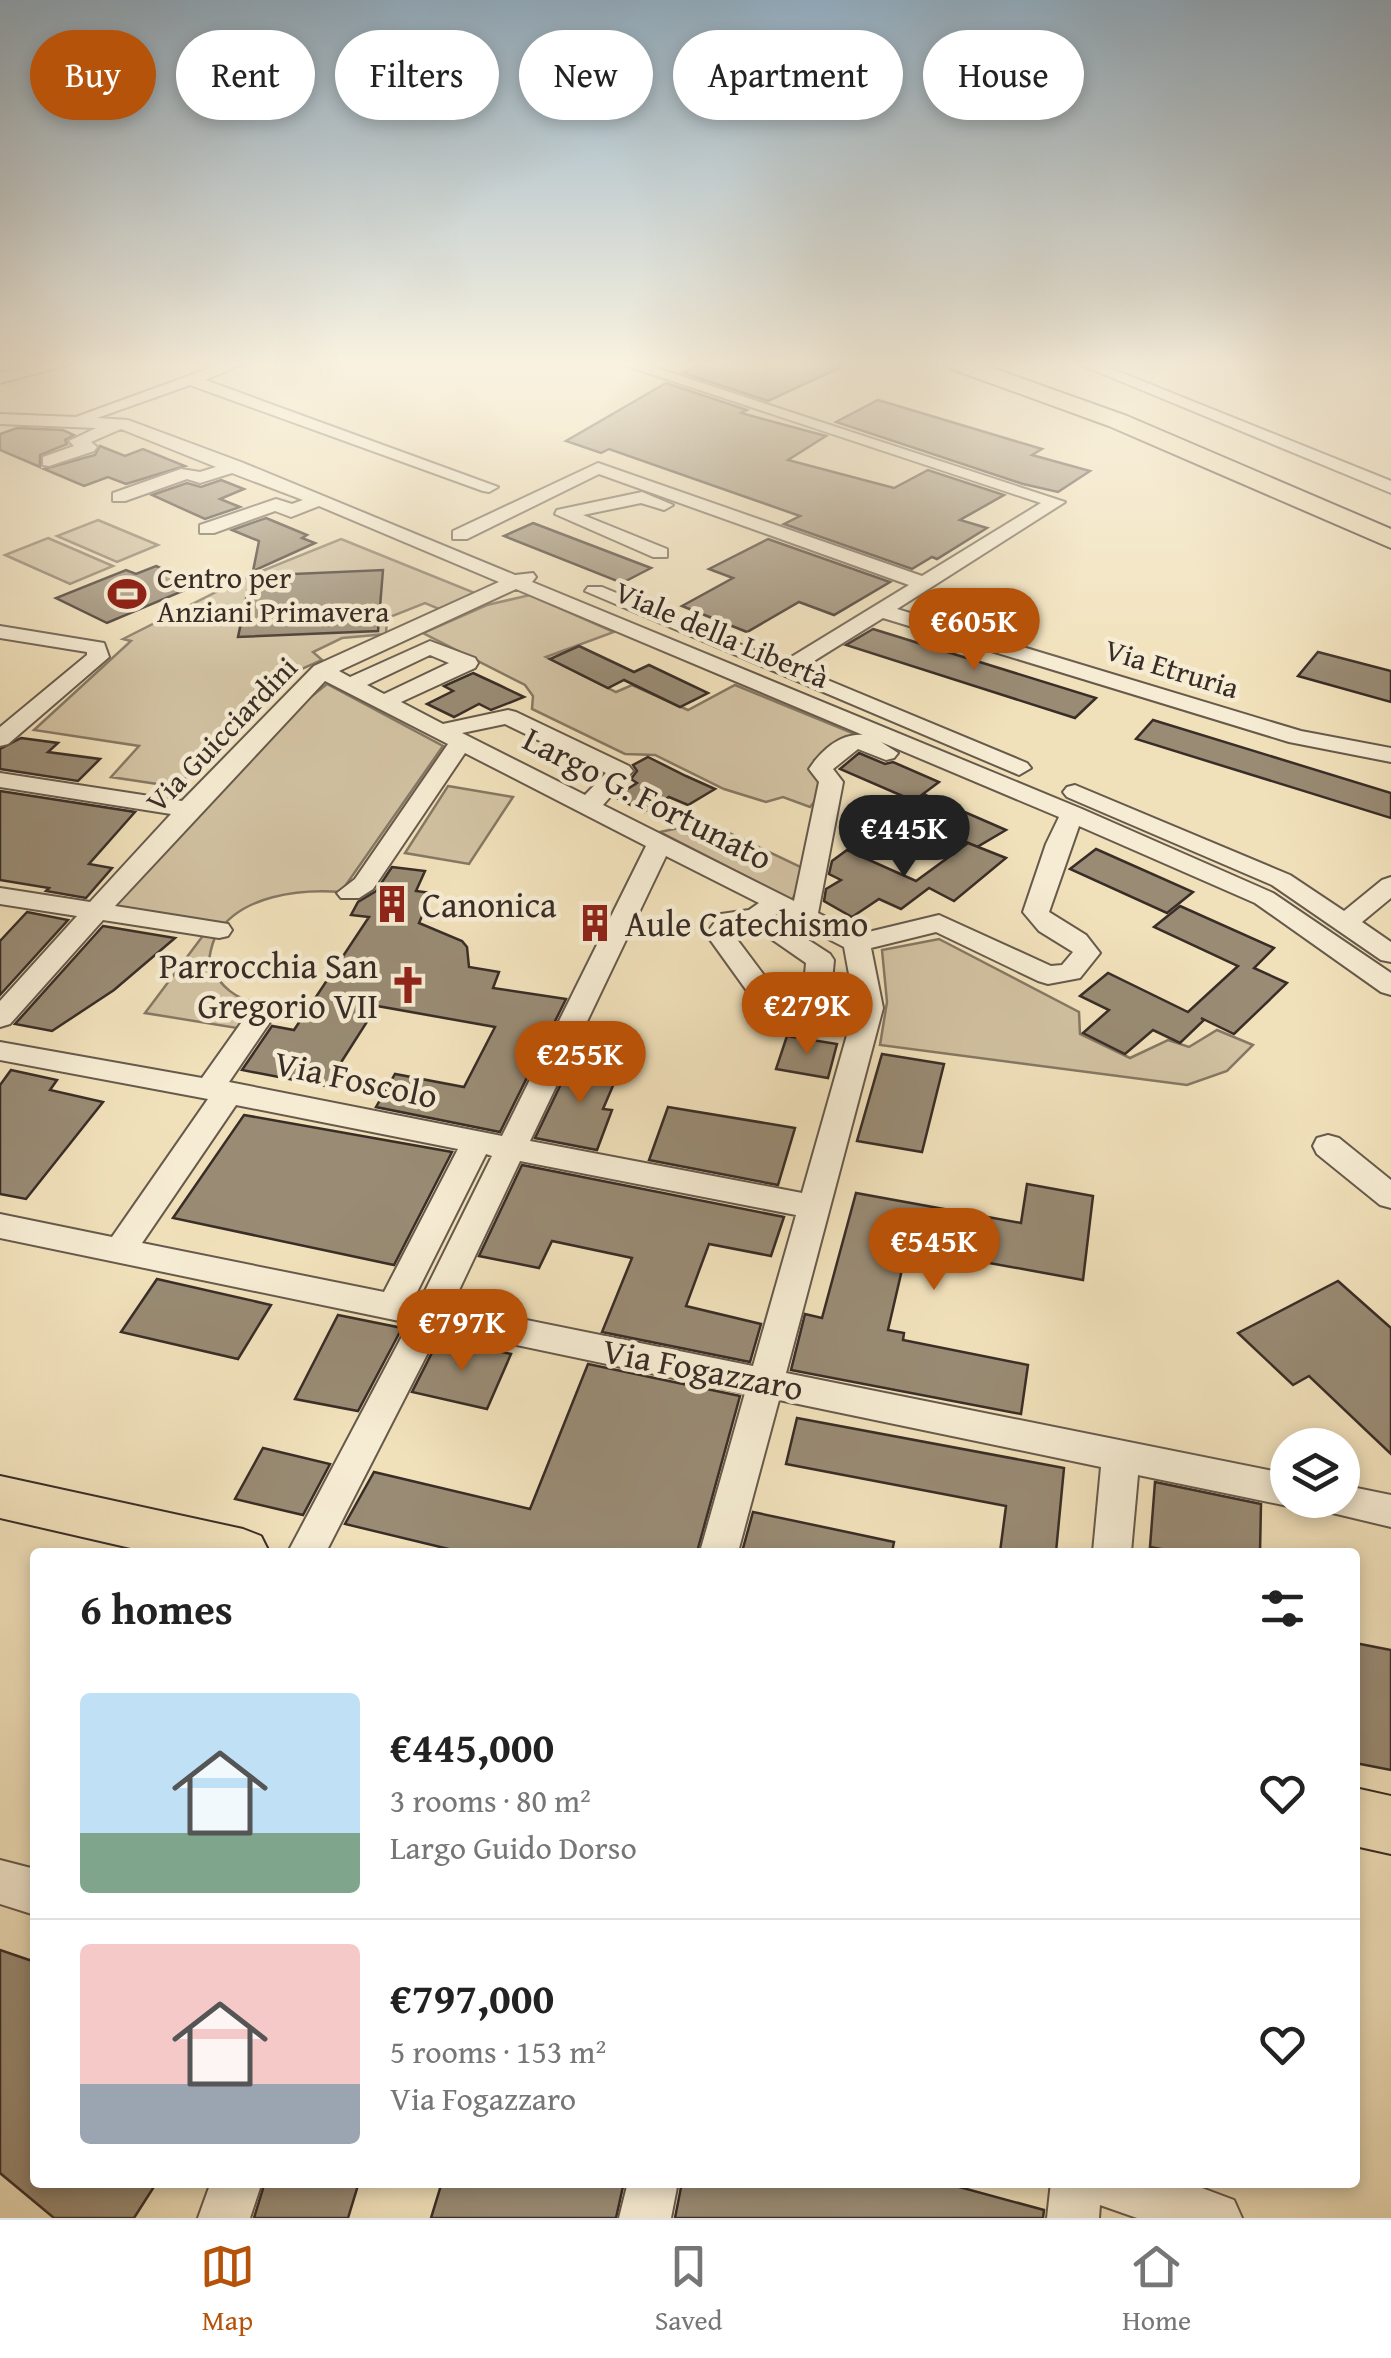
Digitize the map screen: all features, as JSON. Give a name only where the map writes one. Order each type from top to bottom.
[{"type":"highway","points":[[1227,468],[1391,538]]},
{"type":"highway","points":[[1276,468],[1391,516]]},
{"type":"main road","points":[[0,1498],[225,1548]]},
{"type":"main road","points":[[1360,1818],[1391,1825]]},
{"type":"street","points":[[119,497],[187,473],[200,478],[230,468]]},
{"type":"street","name":"Viale della Libertà","points":[[238,468],[518,581],[1068,822],[1264,898],[1391,986]]},
{"type":"street","points":[[284,468],[389,508]]},
{"type":"street","points":[[433,468],[489,488]]},
{"type":"street","points":[[451,532],[598,468],[926,584]]},
{"type":"street","points":[[786,669],[1056,502],[949,468]]},
{"type":"street","points":[[1346,468],[1391,488]]},
{"type":"street","points":[[451,532],[642,498],[716,523]]},
{"type":"street","points":[[208,529],[276,504],[291,511],[320,500]]},
{"type":"street","points":[[564,514],[660,554]]},
{"type":"street","name":"Viale della Libertà","points":[[451,532],[786,669],[1281,880],[1391,954]]},
{"type":"street","name":"Via Guicciardini","points":[[0,1018],[188,809],[322,671],[542,570]]},
{"type":"street","name":"Via Etruria","points":[[890,604],[1313,724],[1391,738]]},
{"type":"street","name":"Via Etruria","points":[[890,604],[1298,737],[1391,755]]},
{"type":"street","points":[[0,632],[80,643],[96,648],[98,656],[0,739]]},
{"type":"street","points":[[350,685],[430,647],[467,663],[384,702]]},
{"type":"street","name":"Largo G. Fortunato","points":[[322,671],[588,806],[766,910],[804,917],[857,944]]},
{"type":"street","points":[[350,893],[364,884],[450,736],[508,717],[621,770],[588,806]]},
{"type":"street","points":[[720,1548],[868,1008],[857,944],[939,924],[1048,975],[1070,972],[1087,953],[1083,945],[1043,926],[1036,912],[1068,822],[857,740],[828,758],[821,769],[831,782],[804,917]]},
{"type":"street","points":[[0,780],[188,809]]},
{"type":"street","points":[[393,1307],[492,1146],[659,845]]},
{"type":"street","points":[[1355,930],[1391,886]]},
{"type":"street","points":[[0,896],[220,930]]},
{"type":"street","points":[[817,998],[820,960],[766,910],[730,920],[719,934],[757,985],[817,998],[868,1008]]},
{"type":"street","points":[[1355,930],[1391,925]]},
{"type":"street","points":[[118,1252],[220,1090],[256,1022]]},
{"type":"street","name":"Via Foscolo","points":[[0,1051],[220,1090],[815,1207]]},
{"type":"street","points":[[309,1548],[430,1316],[492,1146]]},
{"type":"street","points":[[1328,1146],[1391,1198]]},
{"type":"street","name":"Via Fogazzaro","points":[[0,1226],[1270,1486]]},
{"type":"street","points":[[1112,1548],[1121,1454]]},
{"type":"street","points":[[1360,1505],[1391,1511]]},
{"type":"street","points":[[0,1882],[30,1891]]},
{"type":"street","points":[[224,2218],[236,2188]]},
{"type":"street","points":[[644,2218],[652,2188]]},
{"type":"street","points":[[1073,2218],[1076,2188]]},
{"type":"street","points":[[1124,2188],[1216,2218]]},
{"type":"shaded area","points":[[98,520],[158,545],[117,562],[57,536]]},
{"type":"shaded area","points":[[48,538],[113,566],[70,584],[5,555]]},
{"type":"shaded area","points":[[341,539],[475,593],[439,609],[425,603],[387,618],[386,634],[342,638],[313,652],[322,660],[297,671],[177,787],[111,777],[139,746],[34,730],[131,641],[123,639],[242,579]]},
{"type":"shaded area","points":[[530,595],[614,632],[546,657],[616,692],[632,685],[688,710],[735,685],[855,734],[814,760],[816,773],[827,787],[810,807],[783,797],[766,802],[724,789],[655,755],[625,754],[532,709],[533,696],[525,685],[423,633],[487,605]]},
{"type":"shaded area","points":[[327,684],[443,746],[341,892],[273,897],[241,911],[217,934],[208,965],[230,991],[261,1004],[243,1029],[145,1013],[211,925],[108,908],[298,707]]},
{"type":"shaded area","points":[[448,786],[513,797],[469,864],[405,853]]},
{"type":"shaded area","points":[[706,822],[807,870],[792,900],[660,832]]},
{"type":"shaded area","points":[[939,939],[1079,1012],[1080,1034],[1130,1058],[1168,1040],[1189,1047],[1217,1030],[1253,1045],[1227,1071],[1187,1085],[880,1045],[887,1002],[882,950]]},
{"type":"building","points":[[180,468],[126,484],[108,477],[84,486],[44,469]]},
{"type":"building","points":[[662,468],[816,468],[894,488],[928,470],[1004,495],[960,520],[987,528],[937,559],[932,557],[912,569],[784,524],[800,516]]},
{"type":"building","points":[[973,468],[1077,468],[1090,471],[1058,492]]},
{"type":"building","points":[[221,480],[244,489],[220,499],[240,507],[205,519],[152,495],[187,483],[201,487]]},
{"type":"building","points":[[266,518],[307,535],[302,538],[315,543],[253,571],[259,541],[232,530]]},
{"type":"building","points":[[533,523],[651,568],[622,583],[504,536]]},
{"type":"building","points":[[768,539],[890,582],[834,615],[799,602],[747,632],[682,606],[733,578],[709,569]]},
{"type":"building","name":"Centro per Anziani Primavera","points":[[156,566],[197,585],[107,623],[56,598],[126,570],[136,574]]},
{"type":"building","points":[[383,570],[378,631],[238,637],[251,576]]},
{"type":"building","points":[[873,629],[1096,698],[1075,718],[846,645]]},
{"type":"building","points":[[579,646],[634,672],[649,665],[708,693],[680,707],[624,680],[608,688],[550,659]]},
{"type":"building","points":[[1318,652],[1391,671],[1391,702],[1298,676]]},
{"type":"building","points":[[473,673],[524,697],[491,710],[479,704],[454,717],[427,704],[453,691],[444,686]]},
{"type":"building","points":[[1153,720],[1391,793],[1391,818],[1136,739]]},
{"type":"building","points":[[21,738],[58,743],[48,752],[100,759],[78,781],[0,769],[0,749]]},
{"type":"building","points":[[859,753],[885,764],[893,762],[939,782],[914,801],[840,769]]},
{"type":"building","points":[[648,757],[715,789],[688,805],[669,797],[644,812],[615,797],[637,783],[631,779],[637,771],[633,765]]},
{"type":"building","points":[[0,791],[135,812],[89,864],[112,868],[86,898],[0,880]]},
{"type":"building","points":[[923,794],[1006,830],[977,847],[902,813]]},
{"type":"building","points":[[968,843],[1006,858],[954,901],[929,888],[901,909],[879,899],[852,917],[824,901],[826,889],[841,880],[829,874],[832,861],[847,850],[916,881]]},
{"type":"building","points":[[1096,849],[1193,892],[1167,913],[1070,869]]},
{"type":"building","points":[[392,867],[425,871],[416,891],[432,893],[419,923],[462,941],[467,947],[469,967],[499,972],[493,988],[566,999],[500,1132],[376,1107],[395,1074],[464,1087],[495,1027],[377,1006],[326,1086],[242,1070],[272,1026],[294,1030],[369,917],[351,915],[358,902],[376,891]]},
{"type":"building","points":[[1180,906],[1274,948],[1254,968],[1287,983],[1234,1034],[1201,1018],[1204,1020],[1180,1043],[1153,1030],[1125,1054],[1083,1033],[1109,1010],[1080,996],[1108,973],[1188,1012],[1238,966],[1154,927]]},
{"type":"building","points":[[27,912],[68,920],[0,995],[0,941]]},
{"type":"building","points":[[103,926],[175,938],[114,990],[52,1031],[15,1024]]},
{"type":"building","points":[[787,1036],[837,1044],[828,1078],[776,1069]]},
{"type":"building","points":[[882,1054],[944,1064],[922,1152],[857,1141]]},
{"type":"building","points":[[573,1059],[621,1067],[603,1109],[612,1110],[597,1150],[535,1138]]},
{"type":"building","points":[[11,1070],[57,1080],[50,1090],[103,1102],[26,1199],[0,1194],[0,1085]]},
{"type":"building","points":[[668,1107],[795,1128],[778,1185],[649,1160]]},
{"type":"building","points":[[244,1115],[452,1152],[394,1265],[173,1218]]},
{"type":"building","points":[[522,1165],[784,1217],[771,1256],[709,1244],[686,1306],[761,1324],[750,1362],[602,1332],[632,1258],[552,1241],[539,1268],[479,1256]]},
{"type":"building","points":[[1027,1184],[1093,1196],[1083,1280],[907,1248],[888,1330],[904,1333],[903,1340],[1028,1365],[1021,1414],[791,1370],[805,1314],[822,1318],[856,1193],[1021,1223]]},
{"type":"building","points":[[157,1279],[271,1305],[238,1359],[121,1332]]},
{"type":"building","points":[[1338,1281],[1391,1328],[1391,1454],[1309,1376],[1293,1385],[1238,1333]]},
{"type":"building","points":[[338,1315],[402,1328],[358,1411],[295,1399]]},
{"type":"building","points":[[439,1339],[511,1354],[487,1409],[412,1392]]},
{"type":"building","points":[[588,1364],[740,1396],[698,1548],[444,1548],[345,1524],[374,1472],[530,1509]]},
{"type":"building","points":[[797,1418],[1064,1468],[1056,1548],[1001,1548],[1006,1506],[786,1464]]},
{"type":"building","points":[[263,1448],[330,1464],[303,1515],[235,1499]]},
{"type":"building","points":[[1155,1482],[1261,1504],[1260,1548],[1150,1547]]},
{"type":"building","points":[[753,1512],[894,1542],[893,1548],[743,1548]]},
{"type":"building","points":[[1360,1644],[1391,1650],[1391,1770],[1360,1764]]},
{"type":"building","points":[[0,1950],[30,1960],[30,2188],[153,2188],[134,2218],[54,2218],[0,2173]]},
{"type":"building","points":[[263,2188],[357,2188],[348,2218],[254,2218]]},
{"type":"building","points":[[440,2188],[623,2188],[616,2218],[431,2218]]},
{"type":"building","points":[[681,2188],[963,2188],[1044,2210],[1043,2218],[675,2218]]},
{"type":"place","name":"Centro per Anziani Primavera","points":[[127,594]]},
{"type":"place","name":"Canonica","points":[[392,904]]},
{"type":"place","name":"Aule Catechismo","points":[[595,923]]},
{"type":"place","name":"Parrocchia San Gregorio VII","points":[[408,985]]}]
